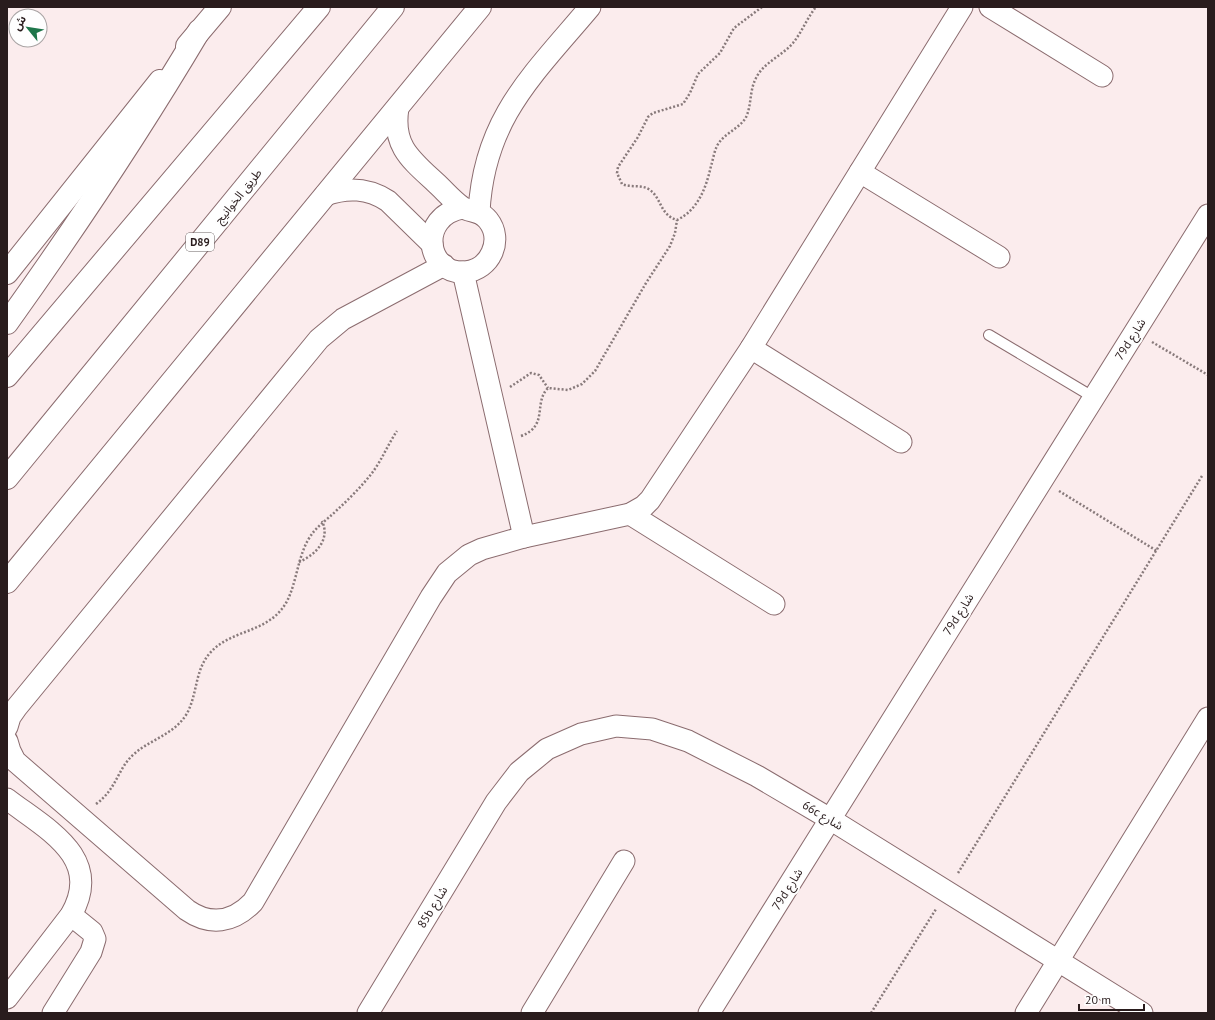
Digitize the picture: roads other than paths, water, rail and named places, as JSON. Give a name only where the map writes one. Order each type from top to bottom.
[{"type":"main road","points":[[7,273],[199,31],[220,7]]},
{"type":"main road","points":[[7,376],[319,7]]},
{"type":"main road","name":"طريق الخوانيج","points":[[7,478],[393,7]]},
{"type":"main road","points":[[7,582],[480,7]]},
{"type":"main road","points":[[7,323],[63,245],[112,172],[199,31]]},
{"type":"street","points":[[471,210],[480,191],[489,149],[510,105],[528,81],[590,7]]},
{"type":"street","points":[[7,741],[15,761],[196,916],[216,921],[236,916],[253,902],[438,585],[447,574],[469,555],[494,545],[630,514],[644,506],[653,496],[751,348],[962,7]]},
{"type":"street","points":[[990,7],[1102,76]]},
{"type":"street","points":[[398,108],[397,130],[404,150],[414,163],[471,210],[487,219],[493,227],[495,238],[494,248],[490,257],[483,265],[474,270],[464,272],[453,270],[444,265],[434,252],[434,235],[447,213],[471,210]]},
{"type":"street","points":[[860,172],[999,257]]},
{"type":"street","points":[[325,195],[348,189],[360,189],[371,192],[388,201],[410,207],[434,235]]},
{"type":"street","name":"79d شارع","points":[[709,1013],[1208,215]]},
{"type":"street","points":[[7,727],[10,717],[17,707],[319,339],[343,319],[444,265]]},
{"type":"street","points":[[464,272],[524,537]]},
{"type":"street","points":[[751,348],[901,442]]},
{"type":"street","points":[[630,514],[774,604]]},
{"type":"street","points":[[1026,1013],[1208,718]]},
{"type":"street","name":"66c شارع","points":[[496,802],[519,772],[547,749],[581,734],[616,726],[652,729],[688,740],[751,773],[830,819],[1142,1013]]},
{"type":"street","points":[[7,799],[63,843],[72,853],[78,864],[81,878],[81,891],[77,904],[7,998]]},
{"type":"street","name":"85b شارع","points":[[368,1013],[496,802]]},
{"type":"street","points":[[532,1013],[624,861]]},
{"type":"street","points":[[53,1013],[94,946],[95,939],[92,932],[70,915]]},
{"type":"lane","points":[[989,335],[1094,397]]}]
